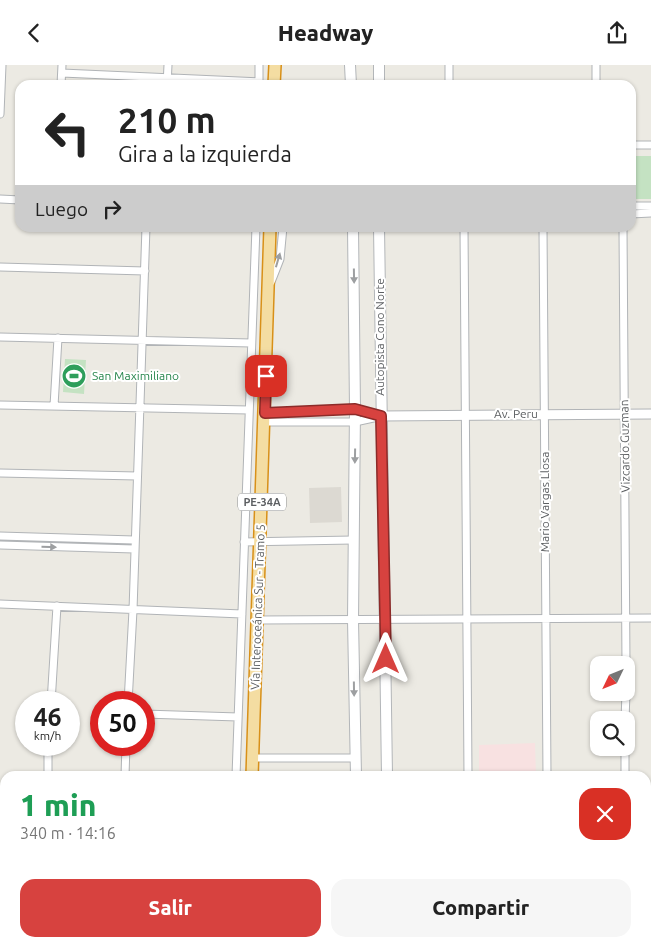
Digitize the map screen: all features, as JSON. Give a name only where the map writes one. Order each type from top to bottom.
[{"type":"highway","points":[[274,80],[275,65]]},
{"type":"highway","name":"Vía Interoceánica Sur - Tramo 5","points":[[252,771],[270,232]]},
{"type":"main road","points":[[350,65],[351,80]]},
{"type":"main road","points":[[379,65],[379,80]]},
{"type":"main road","name":"Autopista Cono Norte","points":[[353,232],[355,422],[353,621],[356,771]]},
{"type":"main road","name":"Autopista Cono Norte","points":[[379,232],[387,771]]},
{"type":"street","points":[[0,114],[2,65]]},
{"type":"street","points":[[61,80],[62,65]]},
{"type":"street","points":[[167,80],[168,65]]},
{"type":"street","points":[[259,65],[259,80]]},
{"type":"street","points":[[449,65],[450,80]]},
{"type":"street","points":[[596,65],[596,80]]},
{"type":"street","points":[[62,73],[154,80]]},
{"type":"street","points":[[636,145],[651,145]]},
{"type":"street","points":[[0,199],[15,200]]},
{"type":"street","points":[[636,206],[651,205]]},
{"type":"street","points":[[636,214],[651,213]]},
{"type":"street","points":[[129,691],[146,232]]},
{"type":"street","points":[[236,771],[256,232]]},
{"type":"street","points":[[267,292],[280,259],[283,232]]},
{"type":"street","points":[[464,232],[468,771]]},
{"type":"street","name":"Mario Vargas Llosa","points":[[542,232],[547,771]]},
{"type":"street","name":"Vizcardo Guzman","points":[[623,232],[626,656]]},
{"type":"street","points":[[0,267],[145,271]]},
{"type":"street","points":[[0,337],[251,343]]},
{"type":"street","points":[[54,406],[58,338]]},
{"type":"street","points":[[0,405],[249,410]]},
{"type":"street","points":[[265,417],[355,409],[381,416]]},
{"type":"street","name":"Av. Peru","points":[[381,416],[651,414]]},
{"type":"street","points":[[265,417],[355,422],[381,416]]},
{"type":"street","points":[[0,473],[137,476]]},
{"type":"street","points":[[0,537],[134,540]]},
{"type":"street","points":[[244,542],[353,540]]},
{"type":"street","points":[[0,545],[134,549]]},
{"type":"street","points":[[0,604],[242,614]]},
{"type":"street","points":[[52,691],[56,607]]},
{"type":"street","points":[[258,620],[353,621],[651,617]]},
{"type":"street","points":[[155,714],[238,717]]},
{"type":"street","points":[[48,756],[48,771]]},
{"type":"street","points":[[125,771],[126,756]]},
{"type":"street","points":[[625,756],[625,771]]},
{"type":"street","points":[[252,758],[356,758]]},
{"type":"shaded area","points":[[341,487],[342,522],[310,523],[309,488]]},
{"type":"shaded area","points":[[535,743],[536,771],[479,771],[479,745]]},
{"type":"green space","points":[[636,156],[651,156],[651,199],[636,199]]},
{"type":"green space","name":"San Maximiliano","points":[[65,359],[86,360],[84,394],[63,392]]},
{"type":"place","name":"San Maximiliano","points":[[74,376]]},
{"type":"route","points":[[266,376],[265,413],[355,409],[381,416],[386,659]]}]
